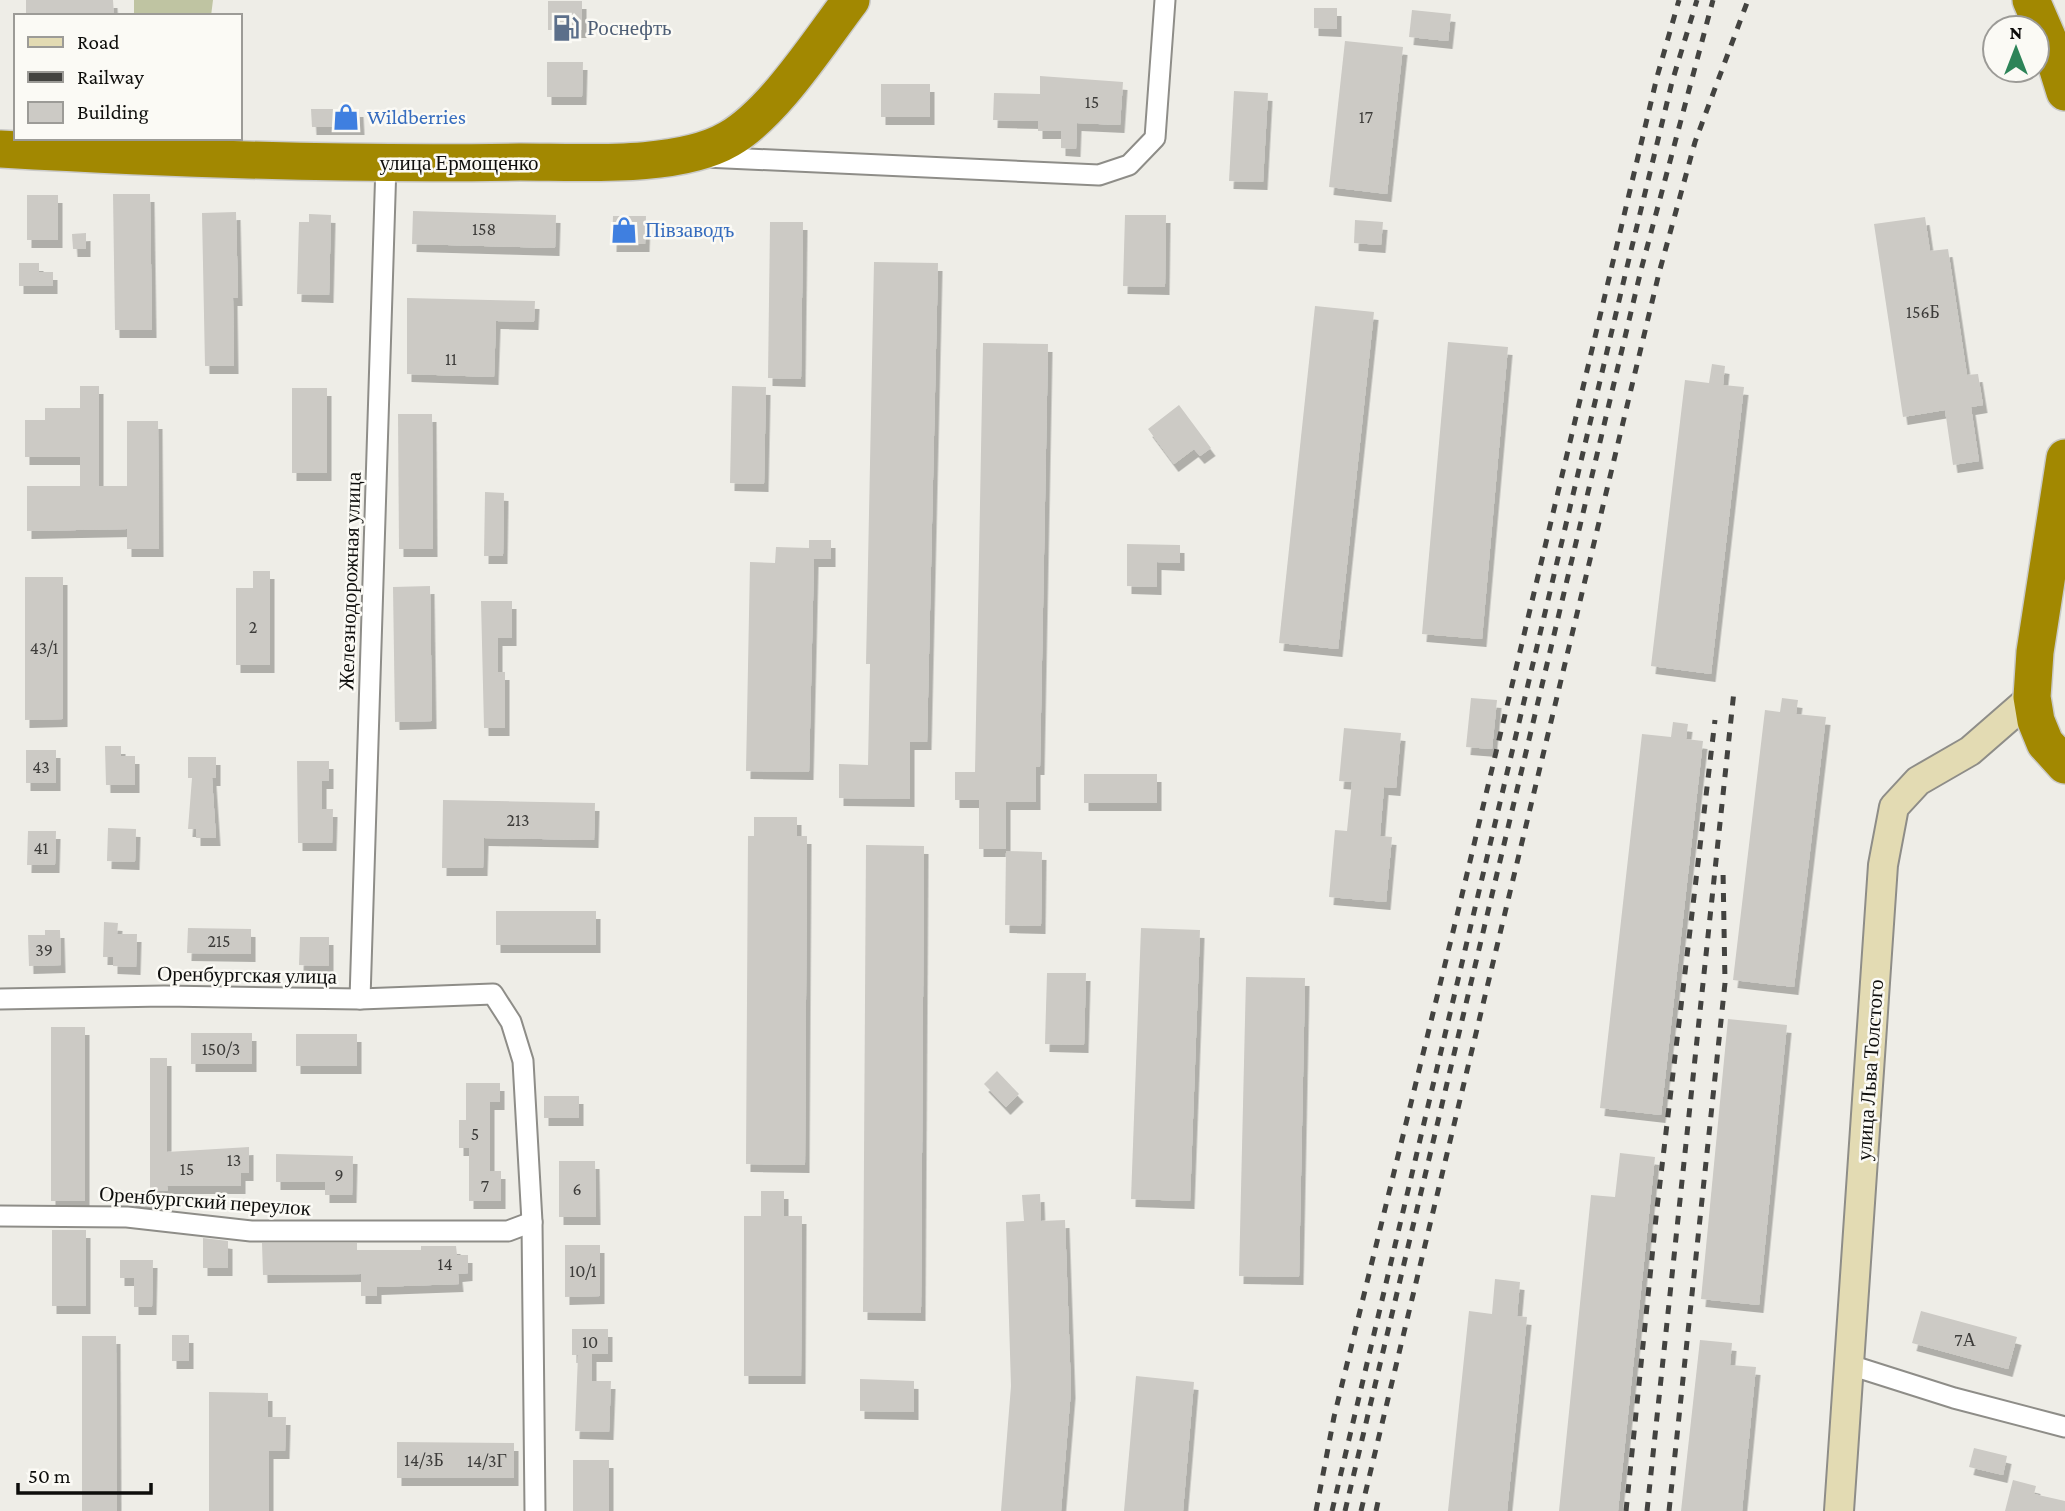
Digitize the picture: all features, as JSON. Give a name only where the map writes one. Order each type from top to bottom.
[{"type":"highway","name":"улица Ермощенко","points":[[0,149],[136,157],[386,164],[611,161],[683,156],[729,139],[763,112],[851,0]]},
{"type":"highway","points":[[2031,0],[2050,44],[2065,92]]},
{"type":"highway","points":[[2064,475],[2035,652],[2032,697],[2036,721],[2045,743],[2065,765]]},
{"type":"street","points":[[683,156],[1099,175],[1129,165],[1155,138],[1165,0]]},
{"type":"street","name":"Железнодорожная улица","points":[[360,999],[386,164]]},
{"type":"street","name":"улица Льва Толстого","points":[[1839,1511],[1883,865],[1894,807],[1918,781],[1970,751],[2032,697]]},
{"type":"street","name":"Оренбургская улица","points":[[0,999],[164,996],[360,999],[493,994],[511,1022],[523,1060],[532,1222]]},
{"type":"street","name":"Оренбургский переулок","points":[[0,1216],[127,1217],[251,1231],[508,1231],[532,1222]]},
{"type":"street","points":[[532,1222],[535,1511]]},
{"type":"street","points":[[1850,1364],[1954,1398],[2065,1427]]},
{"type":"green space","points":[[134,0],[213,0],[211,14],[134,14]]},
{"type":"building","points":[[26,0],[113,0],[114,14],[26,14]]},
{"type":"building","points":[[548,1],[582,1],[582,30],[548,30]]},
{"type":"building","points":[[1314,8],[1337,8],[1337,29],[1314,28]]},
{"type":"building","points":[[1412,10],[1451,14],[1448,41],[1409,37]]},
{"type":"building","points":[[1345,41],[1403,47],[1387,194],[1329,187]]},
{"type":"building","points":[[547,62],[583,62],[582,97],[547,97]]},
{"type":"building","points":[[1040,76],[1123,82],[1120,125],[1077,123],[1076,149],[1061,148],[1061,131],[1038,131],[1038,121],[993,120],[994,93],[1040,94]]},
{"type":"building","points":[[881,84],[930,84],[930,117],[881,117]]},
{"type":"building","points":[[1234,91],[1268,93],[1263,182],[1229,181]]},
{"type":"building","points":[[311,109],[359,109],[360,127],[312,127]]},
{"type":"building","points":[[113,194],[150,194],[152,330],[115,330]]},
{"type":"building","points":[[27,195],[58,195],[58,240],[27,240]]},
{"type":"building","points":[[413,211],[556,215],[555,248],[412,244]]},
{"type":"building","points":[[236,212],[238,298],[233,298],[234,366],[205,366],[202,213]]},
{"type":"building","points":[[309,214],[331,215],[329,295],[297,294],[299,222],[309,222]]},
{"type":"building","points":[[1125,215],[1166,215],[1165,287],[1123,286]]},
{"type":"building","points":[[613,216],[646,216],[645,244],[612,244]]},
{"type":"building","points":[[1925,217],[1930,251],[1948,249],[1967,375],[1978,374],[1983,405],[1971,407],[1979,461],[1953,465],[1945,410],[1903,417],[1874,224]]},
{"type":"building","points":[[1355,220],[1383,222],[1381,245],[1354,243]]},
{"type":"building","points":[[770,222],[803,222],[801,379],[768,378]]},
{"type":"building","points":[[86,233],[86,249],[73,249],[72,234]]},
{"type":"building","points":[[874,262],[938,263],[927,742],[910,742],[910,799],[839,798],[839,764],[868,765],[870,664],[866,664]]},
{"type":"building","points":[[19,263],[39,263],[39,272],[53,272],[53,286],[19,286]]},
{"type":"building","points":[[407,298],[535,301],[534,322],[496,321],[494,377],[407,374]]},
{"type":"building","points":[[1315,306],[1374,312],[1338,649],[1279,643]]},
{"type":"building","points":[[1448,342],[1508,347],[1482,639],[1422,634]]},
{"type":"building","points":[[983,343],[1048,344],[1040,767],[1036,767],[1036,802],[1006,802],[1006,849],[979,849],[979,800],[955,800],[955,772],[975,772]]},
{"type":"building","points":[[1712,364],[1725,366],[1723,385],[1744,387],[1711,674],[1651,666],[1685,380],[1709,383]]},
{"type":"building","points":[[80,386],[99,386],[99,486],[127,486],[127,421],[158,421],[159,549],[127,549],[127,529],[27,531],[27,486],[80,486],[80,457],[25,457],[25,420],[45,420],[45,408],[80,408]]},
{"type":"building","points":[[732,386],[766,387],[764,484],[730,483]]},
{"type":"building","points":[[292,388],[327,388],[327,473],[292,473]]},
{"type":"building","points":[[1179,405],[1211,448],[1200,456],[1194,449],[1174,464],[1148,429]]},
{"type":"building","points":[[398,414],[432,414],[433,549],[399,549]]},
{"type":"building","points":[[485,492],[504,493],[503,556],[484,556]]},
{"type":"building","points":[[809,540],[831,540],[831,559],[814,559],[809,772],[746,771],[750,562],[775,563],[776,547],[809,548]]},
{"type":"building","points":[[1127,544],[1180,545],[1180,563],[1157,562],[1157,587],[1127,586]]},
{"type":"building","points":[[253,571],[270,571],[270,665],[236,665],[236,588],[253,588]]},
{"type":"building","points":[[25,577],[63,577],[63,719],[25,720]]},
{"type":"building","points":[[430,586],[432,721],[395,722],[393,587]]},
{"type":"building","points":[[481,601],[512,601],[512,638],[498,638],[498,672],[505,672],[505,728],[484,728]]},
{"type":"building","points":[[1471,698],[1497,700],[1492,749],[1466,747]]},
{"type":"building","points":[[1782,698],[1798,700],[1796,714],[1826,717],[1794,987],[1733,980],[1765,710],[1780,712]]},
{"type":"building","points":[[1673,722],[1688,724],[1686,739],[1703,741],[1661,1115],[1600,1108],[1642,734],[1671,737]]},
{"type":"building","points":[[1344,728],[1401,733],[1396,788],[1384,787],[1380,836],[1392,837],[1386,902],[1329,897],[1335,830],[1347,831],[1352,782],[1339,781]]},
{"type":"building","points":[[105,746],[121,746],[121,756],[135,756],[135,785],[106,785]]},
{"type":"building","points":[[26,750],[56,750],[56,783],[26,783]]},
{"type":"building","points":[[188,757],[216,757],[216,778],[212,778],[216,838],[196,838],[196,829],[188,829],[192,778],[188,778]]},
{"type":"building","points":[[297,761],[329,761],[329,781],[322,781],[322,809],[333,809],[332,843],[298,843]]},
{"type":"building","points":[[1084,774],[1157,774],[1157,803],[1084,803]]},
{"type":"building","points":[[443,800],[595,803],[594,840],[484,838],[483,868],[442,868]]},
{"type":"building","points":[[754,817],[797,817],[797,836],[807,836],[805,1165],[746,1164],[748,836],[754,836]]},
{"type":"building","points":[[108,828],[136,829],[135,862],[107,861]]},
{"type":"building","points":[[28,831],[56,831],[55,865],[27,865]]},
{"type":"building","points":[[866,845],[924,846],[921,1313],[863,1312]]},
{"type":"building","points":[[1006,851],[1042,852],[1041,926],[1005,925]]},
{"type":"building","points":[[496,911],[596,911],[596,945],[496,945]]},
{"type":"building","points":[[104,922],[118,923],[117,934],[137,934],[136,967],[113,966],[113,957],[103,957]]},
{"type":"building","points":[[188,928],[251,929],[251,954],[187,953]]},
{"type":"building","points":[[1141,928],[1200,930],[1190,1201],[1131,1199]]},
{"type":"building","points":[[45,930],[60,930],[61,965],[29,966],[28,935],[45,935]]},
{"type":"building","points":[[300,937],[329,937],[329,966],[299,965]]},
{"type":"building","points":[[1047,973],[1086,973],[1084,1045],[1045,1044]]},
{"type":"building","points":[[1246,977],[1305,978],[1299,1277],[1239,1276]]},
{"type":"building","points":[[1728,1019],[1787,1025],[1759,1305],[1701,1299]]},
{"type":"building","points":[[51,1027],[85,1027],[85,1201],[51,1201]]},
{"type":"building","points":[[191,1033],[252,1033],[252,1064],[191,1064]]},
{"type":"building","points":[[296,1034],[357,1034],[357,1066],[296,1066]]},
{"type":"building","points":[[150,1058],[167,1058],[167,1152],[249,1147],[249,1173],[241,1173],[241,1186],[167,1186],[168,1191],[150,1191]]},
{"type":"building","points":[[997,1071],[1019,1094],[1006,1107],[984,1084]]},
{"type":"building","points":[[466,1083],[500,1083],[500,1102],[490,1102],[490,1171],[501,1171],[501,1201],[469,1201],[469,1148],[459,1148],[459,1120],[466,1120]]},
{"type":"building","points":[[544,1096],[579,1096],[579,1118],[544,1118]]},
{"type":"building","points":[[1620,1153],[1655,1157],[1618,1511],[1559,1511],[1591,1195],[1615,1197]]},
{"type":"building","points":[[276,1154],[353,1156],[352,1195],[325,1195],[325,1182],[276,1182]]},
{"type":"building","points":[[559,1161],[595,1161],[596,1217],[559,1217]]},
{"type":"building","points":[[131,1191],[150,1191],[150,1207],[131,1205]]},
{"type":"building","points":[[761,1191],[784,1191],[784,1216],[802,1216],[801,1376],[744,1376],[744,1216],[761,1216]]},
{"type":"building","points":[[1040,1194],[1041,1221],[1065,1220],[1071,1390],[1061,1511],[1001,1511],[1011,1386],[1006,1222],[1024,1221],[1022,1195]]},
{"type":"building","points":[[52,1230],[86,1230],[86,1306],[52,1306]]},
{"type":"building","points":[[203,1238],[228,1241],[228,1268],[203,1268]]},
{"type":"building","points":[[262,1243],[357,1243],[357,1250],[421,1250],[421,1246],[456,1246],[457,1255],[468,1255],[468,1273],[458,1274],[459,1284],[377,1287],[377,1296],[361,1296],[361,1274],[263,1275]]},
{"type":"building","points":[[565,1245],[600,1245],[600,1296],[565,1297]]},
{"type":"building","points":[[120,1260],[153,1260],[152,1307],[134,1307],[134,1278],[120,1278]]},
{"type":"building","points":[[1495,1279],[1520,1282],[1517,1316],[1527,1317],[1507,1511],[1448,1511],[1469,1311],[1492,1314]]},
{"type":"building","points":[[1921,1311],[2017,1337],[2008,1369],[1912,1343]]},
{"type":"building","points":[[572,1329],[608,1329],[608,1354],[592,1354],[592,1381],[611,1381],[609,1432],[575,1431],[578,1355],[572,1355]]},
{"type":"building","points":[[172,1335],[189,1335],[189,1361],[172,1361]]},
{"type":"building","points":[[82,1336],[116,1336],[117,1511],[82,1511]]},
{"type":"building","points":[[1700,1340],[1732,1343],[1730,1365],[1756,1367],[1742,1511],[1681,1511]]},
{"type":"building","points":[[1136,1376],[1194,1382],[1183,1511],[1124,1511]]},
{"type":"building","points":[[860,1379],[914,1381],[914,1412],[860,1411]]},
{"type":"building","points":[[209,1392],[268,1393],[268,1417],[286,1417],[285,1451],[269,1451],[269,1511],[209,1511]]},
{"type":"building","points":[[397,1442],[514,1443],[514,1478],[397,1478]]},
{"type":"building","points":[[1974,1448],[2007,1456],[2003,1475],[1969,1467]]},
{"type":"building","points":[[573,1460],[609,1460],[609,1511],[573,1511]]},
{"type":"building","points":[[2013,1480],[2036,1486],[2034,1494],[2065,1501],[2065,1511],[2005,1511]]},
{"type":"railway","points":[[1316,1511],[1334,1417],[1657,77],[1679,0]]},
{"type":"railway","points":[[1332,1511],[1627,267],[1672,82],[1697,0]]},
{"type":"railway","points":[[1345,1511],[1641,270],[1713,0]]},
{"type":"railway","points":[[1361,1511],[1659,273],[1695,142],[1748,0]]},
{"type":"railway","points":[[1647,1511],[1734,691]]},
{"type":"railway","points":[[1626,1511],[1657,1208],[1715,720]]},
{"type":"railway","points":[[1669,1511],[1725,983],[1723,870]]},
{"type":"railway","points":[[1376,1511],[1379,1497]]},
{"type":"place","name":"Роснефть","points":[[566,28]]},
{"type":"place","name":"Wildberries","points":[[346,117]]},
{"type":"place","name":"Пiвзаводъ","points":[[624,230]]}]
